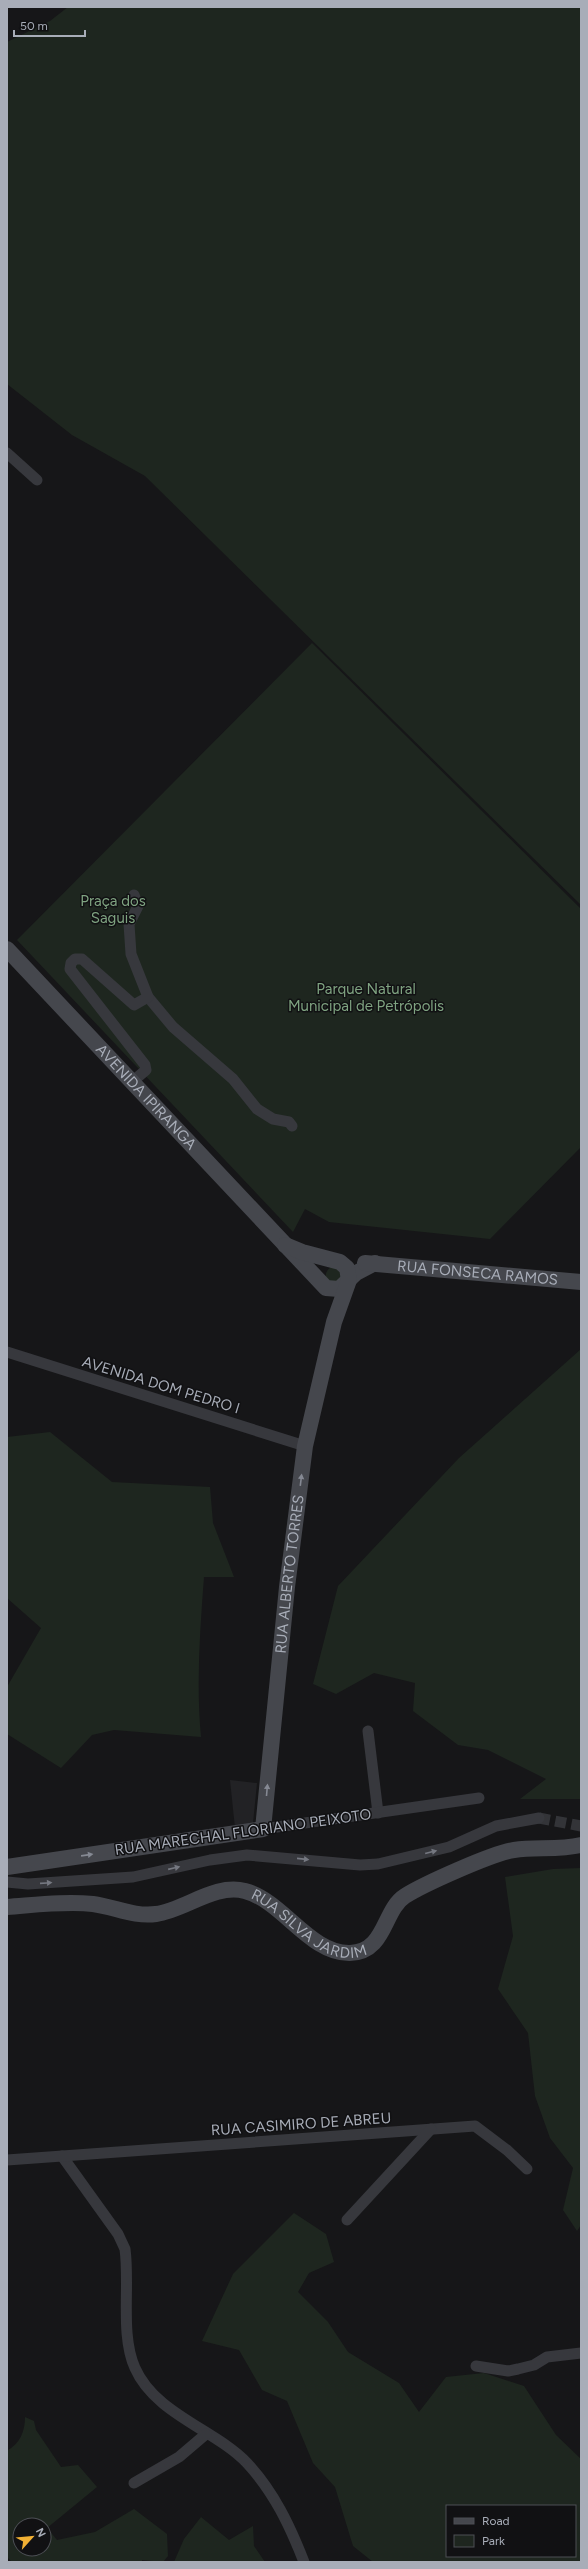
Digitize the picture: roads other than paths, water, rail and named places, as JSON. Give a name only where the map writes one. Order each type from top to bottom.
[{"type":"main road","name":"AVENIDA IPIRANGA","points":[[7,949],[133,1081],[322,1284]]},
{"type":"main road","name":"AVENIDA IPIRANGA","points":[[285,1245],[311,1255],[336,1261]]},
{"type":"main road","name":"RUA FONSECA RAMOS","points":[[336,1261],[375,1263],[581,1282]]},
{"type":"main road","points":[[334,1322],[320,1278],[321,1269],[328,1262],[336,1261],[347,1268],[349,1280]]},
{"type":"main road","points":[[322,1284],[334,1290],[343,1287],[356,1272],[375,1263]]},
{"type":"main road","name":"RUA ALBERTO TORRES","points":[[263,1829],[287,1587],[305,1446],[334,1322],[349,1280]]},
{"type":"main road","name":"RUA MARECHAL FLORIANO PEIXOTO","points":[[7,1867],[263,1829]]},
{"type":"main road","name":"RUA SILVA JARDIM","points":[[7,1907],[94,1904],[132,1913],[154,1914],[165,1912],[222,1891],[244,1891],[266,1901],[322,1945],[335,1951],[352,1953],[374,1943],[380,1937],[397,1904],[406,1896],[423,1887],[513,1850],[581,1845]]},
{"type":"street","points":[[7,453],[37,480]]},
{"type":"street","points":[[134,895],[138,906],[129,924],[131,954],[148,997],[173,1027],[233,1079],[257,1109],[273,1119],[289,1122],[292,1126]]},
{"type":"street","points":[[133,1081],[146,1070],[145,1066],[74,977],[70,969],[70,963],[75,959],[82,959],[134,1005],[148,997]]},
{"type":"street","name":"AVENIDA DOM PEDRO I","points":[[7,1352],[305,1446]]},
{"type":"street","points":[[368,1731],[378,1813]]},
{"type":"street","name":"RUA MARECHAL FLORIANO PEIXOTO","points":[[263,1829],[479,1798]]},
{"type":"street","points":[[7,1882],[28,1884],[133,1877],[210,1860],[247,1855],[360,1865],[378,1864],[450,1847],[496,1826],[539,1818]]},
{"type":"street","name":"RUA CASIMIRO DE ABREU","points":[[7,2160],[474,2126],[508,2150],[527,2169]]},
{"type":"street","points":[[347,2220],[431,2129]]},
{"type":"street","points":[[62,2156],[118,2234],[126,2249],[129,2352],[136,2370],[144,2383],[173,2412],[230,2449],[255,2474],[289,2523],[304,2562]]},
{"type":"street","points":[[476,2366],[508,2371],[534,2365],[547,2357],[581,2353]]},
{"type":"street","points":[[134,2483],[179,2457],[206,2434]]},
{"type":"tunnel","points":[[539,1818],[581,1826]]},
{"type":"park label","name":"Praça dos Saguis","points":[[113,910]]},
{"type":"park label","name":"Parque Natural Municipal de Petrópolis","points":[[366,998]]}]
